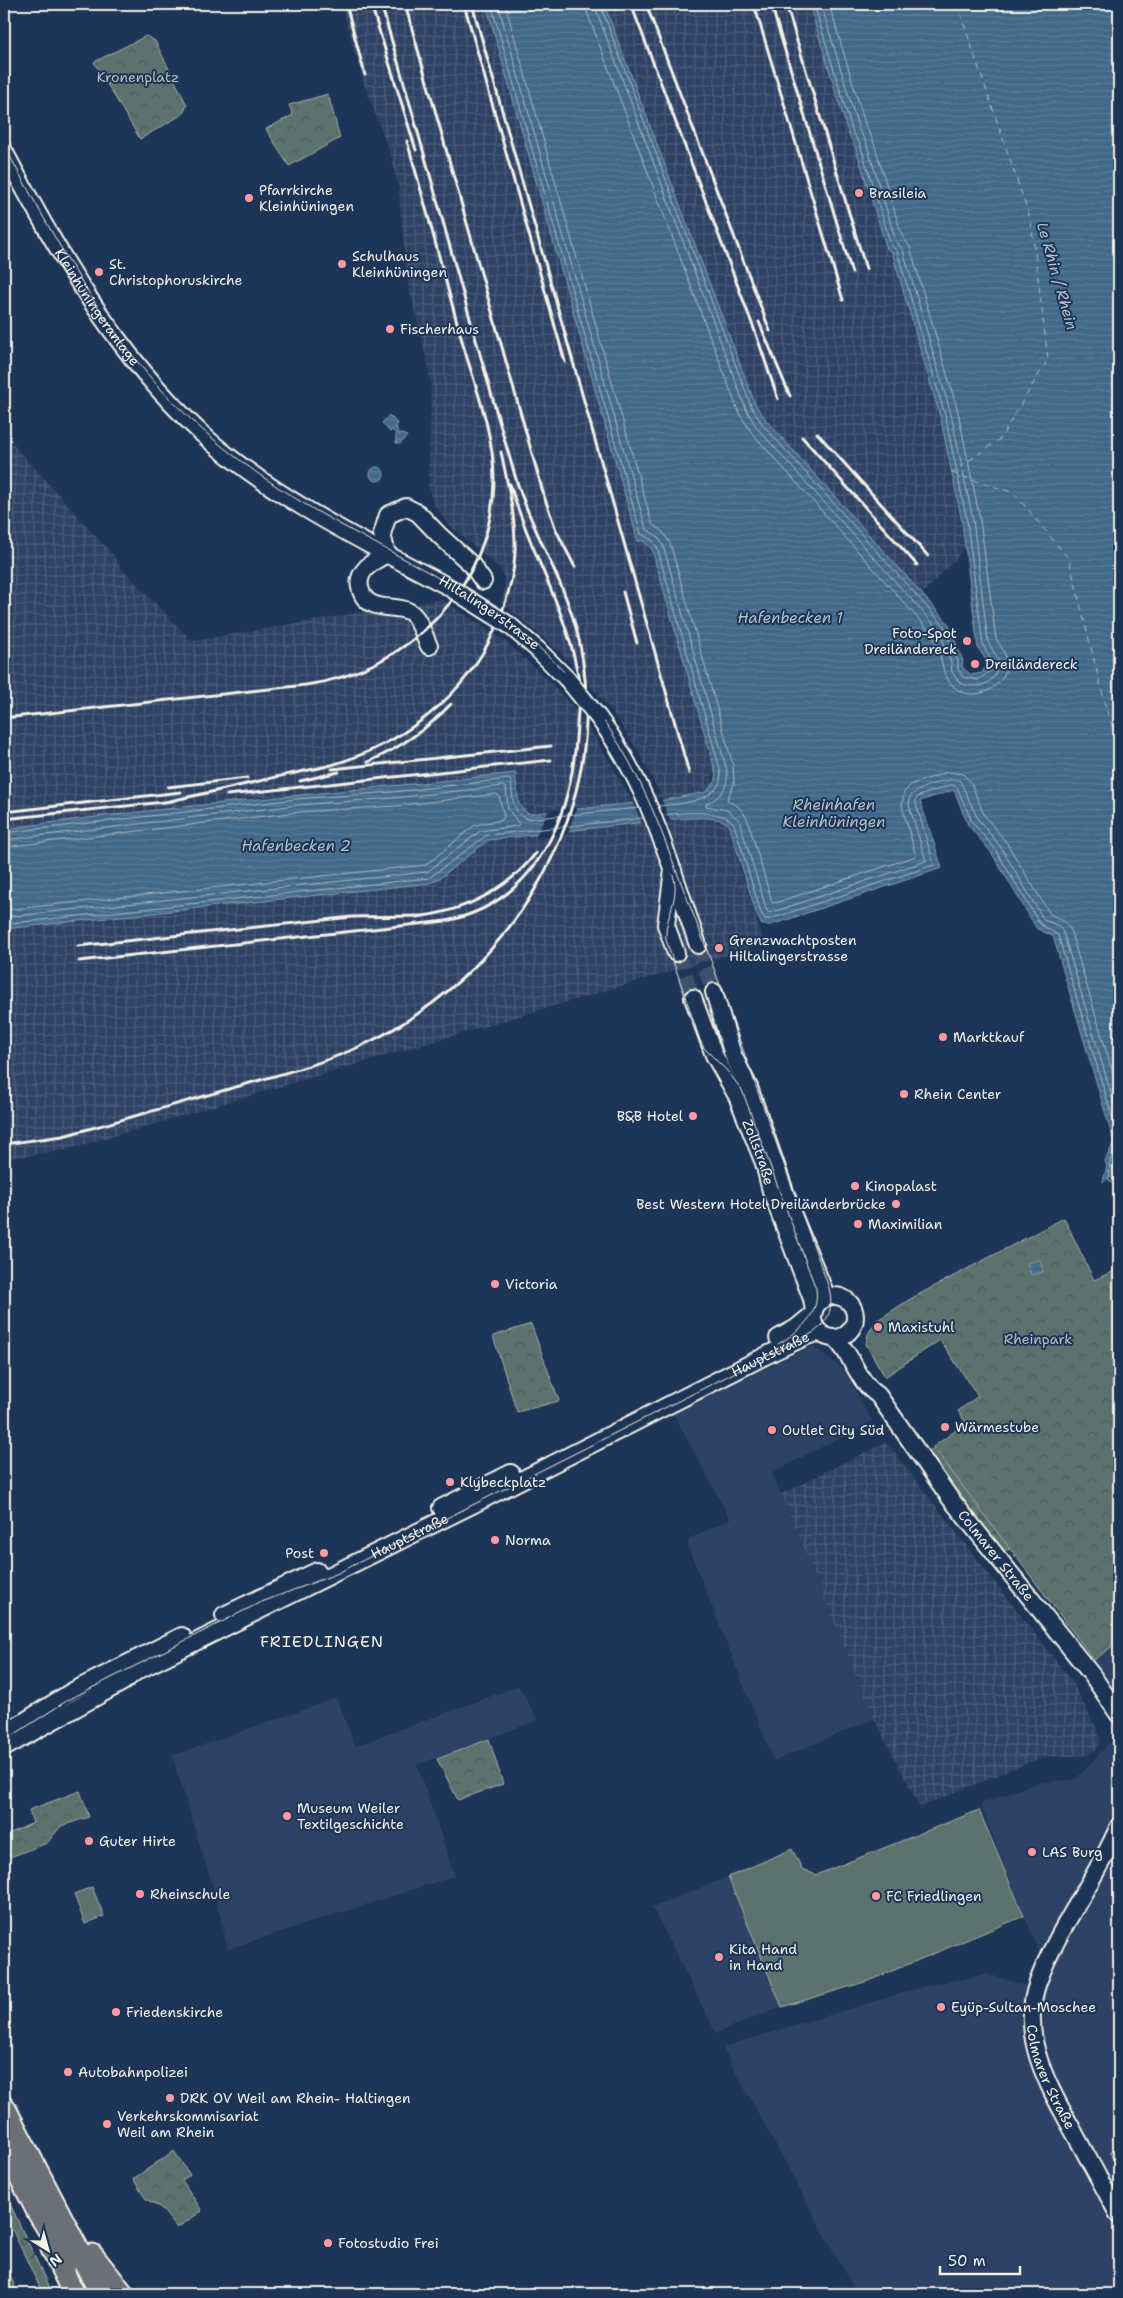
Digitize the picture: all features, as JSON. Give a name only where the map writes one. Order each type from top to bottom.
[{"type":"highway","points":[[4,2108],[101,2294]]},
{"type":"highway","points":[[4,2145],[39,2214],[74,2294]]},
{"type":"highway","points":[[27,2153],[96,2260],[123,2294]]},
{"type":"highway","points":[[39,2214],[62,2248],[86,2294]]},
{"type":"main road","name":"Kleinhüningeranlage","points":[[4,151],[51,234],[126,351],[160,392],[217,446]]},
{"type":"main road","name":"Hiltalingerstrasse","points":[[217,446],[299,503],[482,607],[508,625],[556,667],[598,717],[616,742],[646,797],[673,868],[698,944]]},
{"type":"main road","points":[[429,646],[414,616],[407,610],[374,605],[362,594],[360,584],[364,570],[387,554],[382,534],[384,520],[388,515],[406,507],[418,513],[472,565],[483,581]]},
{"type":"main road","name":"Hiltalingerstrasse","points":[[673,868],[666,926],[676,953]]},
{"type":"main road","name":"Zollstraße","points":[[714,992],[732,1053],[749,1087],[793,1215],[827,1297]]},
{"type":"main road","name":"Zollstraße","points":[[693,998],[714,1055],[737,1096],[764,1163],[771,1191],[812,1299],[814,1312]]},
{"type":"main road","points":[[827,1297],[842,1298],[853,1308],[855,1320],[834,1335]]},
{"type":"main road","name":"Hauptstraße","points":[[4,1734],[80,1687],[293,1581],[332,1565],[719,1369],[796,1328],[814,1312],[819,1302],[827,1297]]},
{"type":"main road","name":"Hauptstraße","points":[[814,1312],[815,1326],[834,1335]]},
{"type":"main road","name":"Hauptstraße","points":[[4,1748],[123,1682],[137,1671],[481,1501],[786,1346],[834,1335]]},
{"type":"main road","name":"Colmarer Straße","points":[[834,1335],[847,1352],[866,1385],[878,1395],[950,1498],[1092,1675],[1119,1715]]},
{"type":"main road","name":"Colmarer Straße","points":[[1119,1826],[1104,1858],[1053,1949],[1038,1982],[1032,2004],[1035,2044],[1047,2083],[1119,2216]]},
{"type":"shaded area","points":[[341,4],[810,4],[849,135],[855,146],[887,249],[892,252],[937,404],[965,545],[957,558],[922,594],[712,775],[764,944],[66,1150],[4,1159],[4,434],[114,556],[120,567],[192,641],[441,599],[506,642],[546,678],[571,705],[595,737],[631,799],[660,794],[637,749],[610,709],[564,656],[501,602],[505,588],[504,577],[498,567],[447,523],[433,503],[428,487],[431,388],[427,360],[408,285],[398,186],[391,156],[363,81]]},
{"type":"shaded area","points":[[773,1127],[819,1254],[816,1255],[769,1131]]},
{"type":"shaded area","points":[[813,1346],[845,1371],[872,1421],[772,1473],[874,1719],[774,1761],[688,1547],[689,1539],[730,1519],[672,1411]]},
{"type":"shaded area","points":[[884,1443],[890,1447],[1071,1680],[1099,1733],[1100,1741],[1097,1749],[1087,1755],[1047,1757],[1027,1763],[920,1807],[874,1719],[781,1494]]},
{"type":"shaded area","points":[[1119,1641],[1119,1699],[1094,1660]]},
{"type":"shaded area","points":[[519,1686],[538,1720],[417,1765],[455,1876],[228,1949],[212,1884],[172,1756],[337,1698],[355,1746]]},
{"type":"shaded area","points":[[1119,1733],[1119,2294],[857,2294],[722,2047],[926,1986],[987,1974],[1030,1987],[1040,1955],[980,1804],[1039,1782],[1075,1780]]},
{"type":"shaded area","name":"Kita Hand in Hand","points":[[728,1877],[782,2007],[716,2033],[652,1907]]},
{"type":"green space","name":"Kronenplatz","points":[[146,36],[155,41],[187,105],[183,114],[140,139],[94,62]]},
{"type":"green space","points":[[328,94],[340,138],[289,166],[266,129],[293,115],[289,105]]},
{"type":"green space","name":"Rheinpark","points":[[1064,1218],[1094,1280],[1119,1269],[1119,1641],[1094,1660],[933,1447],[966,1423],[958,1411],[978,1396],[940,1340],[885,1377],[866,1344],[868,1334],[876,1321],[912,1298]]},
{"type":"green space","points":[[531,1324],[559,1401],[517,1412],[493,1336]]},
{"type":"green space","points":[[950,1444],[1020,1549],[1002,1550],[926,1451]]},
{"type":"green space","points":[[489,1739],[503,1784],[458,1800],[437,1759]]},
{"type":"green space","points":[[80,1791],[89,1817],[61,1826],[47,1843],[10,1857],[4,1842],[4,1836],[33,1823],[29,1810]]},
{"type":"green space","name":"FC Friedlingen","points":[[979,1810],[1024,1916],[868,1981],[782,2007],[728,1877],[792,1849],[802,1869],[816,1875]]},
{"type":"green space","points":[[92,1887],[104,1916],[85,1924],[74,1894]]},
{"type":"green space","points":[[1119,2147],[1119,2170],[1110,2153]]},
{"type":"green space","points":[[174,2151],[190,2175],[182,2180],[202,2211],[177,2228],[161,2208],[146,2199],[133,2179]]},
{"type":"green space","points":[[4,2191],[52,2294],[43,2294],[10,2225],[4,2217]]},
{"type":"green space","points":[[4,2255],[17,2294],[4,2294]]},
{"type":"water","points":[[486,4],[604,4],[755,404],[766,420],[948,623],[963,661],[962,667],[971,675],[982,673],[988,663],[978,648],[962,522],[940,416],[892,252],[887,249],[855,146],[849,135],[809,4],[1119,4],[1119,1196],[1113,1194],[1103,1181],[1107,1166],[1105,1161],[1114,1142],[1053,936],[1037,929],[991,852],[968,825],[954,790],[920,801],[942,868],[771,925],[762,925],[757,916],[729,825],[718,819],[702,818],[672,819],[488,840],[440,878],[430,883],[4,929],[4,829],[68,820],[515,773],[519,805],[528,814],[666,800],[706,792],[716,781],[715,770],[652,549],[643,541],[638,541]]},
{"type":"water","points":[[389,415],[398,424],[396,426],[398,433],[407,436],[400,444],[396,443],[396,434],[392,430],[390,432],[382,423]]},
{"type":"water","points":[[374,467],[380,467],[384,474],[380,481],[374,481],[370,477],[370,471]]},
{"type":"water","points":[[1040,1260],[1043,1272],[1031,1275],[1027,1263]]},
{"type":"pier","points":[[661,798],[671,822],[643,825],[632,801]]},
{"type":"pier","points":[[577,807],[567,835],[535,838],[549,810]]},
{"type":"pier","points":[[1119,1174],[1119,1189],[1110,1194],[1102,1183]]},
{"type":"ferry route","points":[[951,473],[1000,439],[1048,359],[1031,221],[957,4]]},
{"type":"ferry route","points":[[952,473],[1014,493],[1069,559],[1106,708],[1119,747]]},
{"type":"tunnel","points":[[698,945],[714,992]]},
{"type":"tunnel","points":[[676,953],[693,998]]},
{"type":"tram line","points":[[4,145],[74,270],[135,359],[173,402],[223,447],[279,488],[334,521],[445,582],[515,628],[547,654],[594,707],[623,750],[656,819],[723,993],[827,1282],[831,1298],[831,1305],[826,1319],[822,1325],[809,1335],[336,1574],[259,1603],[68,1700],[4,1741]]},
{"type":"tram line","points":[[673,875],[675,892],[667,924],[666,940],[700,1040],[704,1048],[729,1073],[742,1090],[816,1289],[815,1307],[811,1315],[800,1328],[778,1344]]},
{"type":"railway","points":[[346,4],[365,75]]},
{"type":"railway","points":[[371,4],[416,150]]},
{"type":"railway","points":[[4,1144],[63,1136],[305,1067],[363,1045],[415,1015],[462,978],[503,935],[537,886],[563,832],[580,776],[586,716],[582,656],[577,632],[562,587],[533,524],[516,479],[381,4]]},
{"type":"railway","points":[[405,4],[544,496],[556,530],[575,567]]},
{"type":"railway","points":[[464,4],[565,362]]},
{"type":"railway","points":[[472,4],[689,773]]},
{"type":"railway","points":[[631,4],[756,334],[778,399]]},
{"type":"railway","points":[[646,4],[770,331]]},
{"type":"railway","points":[[754,4],[843,300]]},
{"type":"railway","points":[[771,4],[852,273]]},
{"type":"railway","points":[[786,4],[866,269]]},
{"type":"railway","points":[[4,718],[306,685],[343,677],[378,662],[410,642],[438,617],[461,588],[479,555],[490,519],[494,480],[491,446],[484,413],[464,348],[407,141]]},
{"type":"railway","points":[[759,322],[790,396]]},
{"type":"railway","points":[[817,433],[928,556]]},
{"type":"railway","points":[[802,437],[917,565]]},
{"type":"railway","points":[[165,802],[328,766],[355,757],[405,732],[448,697],[466,677],[482,654],[499,620],[511,582],[515,553],[514,527],[501,452]]},
{"type":"railway","points":[[79,961],[446,921],[478,911],[506,895],[528,874],[545,849],[559,820],[568,790],[574,758],[579,684],[564,622],[526,531],[510,484]]},
{"type":"railway","points":[[623,592],[637,643]]},
{"type":"railway","points":[[368,762],[391,751],[413,737],[451,704]]},
{"type":"railway","points":[[332,769],[551,746]]},
{"type":"railway","points":[[227,795],[551,760]]},
{"type":"railway","points":[[300,781],[339,772]]},
{"type":"railway","points":[[168,787],[247,778]]},
{"type":"railway","points":[[4,812],[181,792]]},
{"type":"railway","points":[[4,819],[173,801]]},
{"type":"railway","points":[[417,917],[452,910],[483,897],[512,878],[536,853]]},
{"type":"railway","points":[[78,946],[352,917],[422,916]]},
{"type":"place","name":"Brasileia","points":[[859,193]]},
{"type":"place","name":"Pfarrkirche Kleinhüningen","points":[[249,198]]},
{"type":"place","name":"Schulhaus Kleinhüningen","points":[[342,264]]},
{"type":"place","name":"St. Christophoruskirche","points":[[99,272]]},
{"type":"place","name":"Fischerhaus","points":[[390,329]]},
{"type":"place","name":"Foto-Spot Dreiländereck","points":[[967,641]]},
{"type":"place","name":"Dreiländereck","points":[[975,664]]},
{"type":"place","name":"Grenzwachtposten Hiltalingerstrasse","points":[[719,948]]},
{"type":"place","name":"Marktkauf","points":[[943,1037]]},
{"type":"place","name":"Rhein Center","points":[[904,1094]]},
{"type":"place","name":"B&B Hotel","points":[[693,1116]]},
{"type":"place","name":"Kinopalast","points":[[855,1186]]},
{"type":"place","name":"Best Western Hotel Dreiländerbrücke","points":[[896,1204]]},
{"type":"place","name":"Maximilian","points":[[858,1224]]},
{"type":"place","name":"Victoria","points":[[495,1284]]},
{"type":"place","name":"Maxistuhl","points":[[878,1327]]},
{"type":"place","name":"Wärmestube","points":[[945,1427]]},
{"type":"place","name":"Outlet City Süd","points":[[772,1430]]},
{"type":"place","name":"Klybeckplatz","points":[[450,1482]]},
{"type":"place","name":"Norma","points":[[495,1540]]},
{"type":"place","name":"Post","points":[[324,1553]]},
{"type":"place","name":"Museum Weiler Textilgeschichte","points":[[287,1816]]},
{"type":"place","name":"Guter Hirte","points":[[89,1841]]},
{"type":"place","name":"LAS Burg","points":[[1032,1852]]},
{"type":"place","name":"Rheinschule","points":[[140,1894]]},
{"type":"place","name":"FC Friedlingen","points":[[876,1896]]},
{"type":"place","name":"Kita Hand in Hand","points":[[719,1957]]},
{"type":"place","name":"Eyüp-Sultan-Moschee","points":[[941,2007]]},
{"type":"place","name":"Friedenskirche","points":[[116,2012]]},
{"type":"place","name":"Autobahnpolizei","points":[[68,2072]]},
{"type":"place","name":"DRK OV Weil am Rhein- Haltingen","points":[[170,2098]]},
{"type":"place","name":"Verkehrskommisariat Weil am Rhein","points":[[107,2124]]},
{"type":"place","name":"Fotostudio Frei","points":[[328,2243]]},
{"type":"district","name":"FRIEDLINGEN","points":[[322,1641]]},
{"type":"water label","name":"Le Rhin / Rhein","points":[[1057,276]]},
{"type":"water label","name":"Hafenbecken 1","points":[[790,618]]},
{"type":"water label","name":"Rheinhafen Kleinhüningen","points":[[834,814]]},
{"type":"water label","name":"Hafenbecken 2","points":[[296,846]]}]
